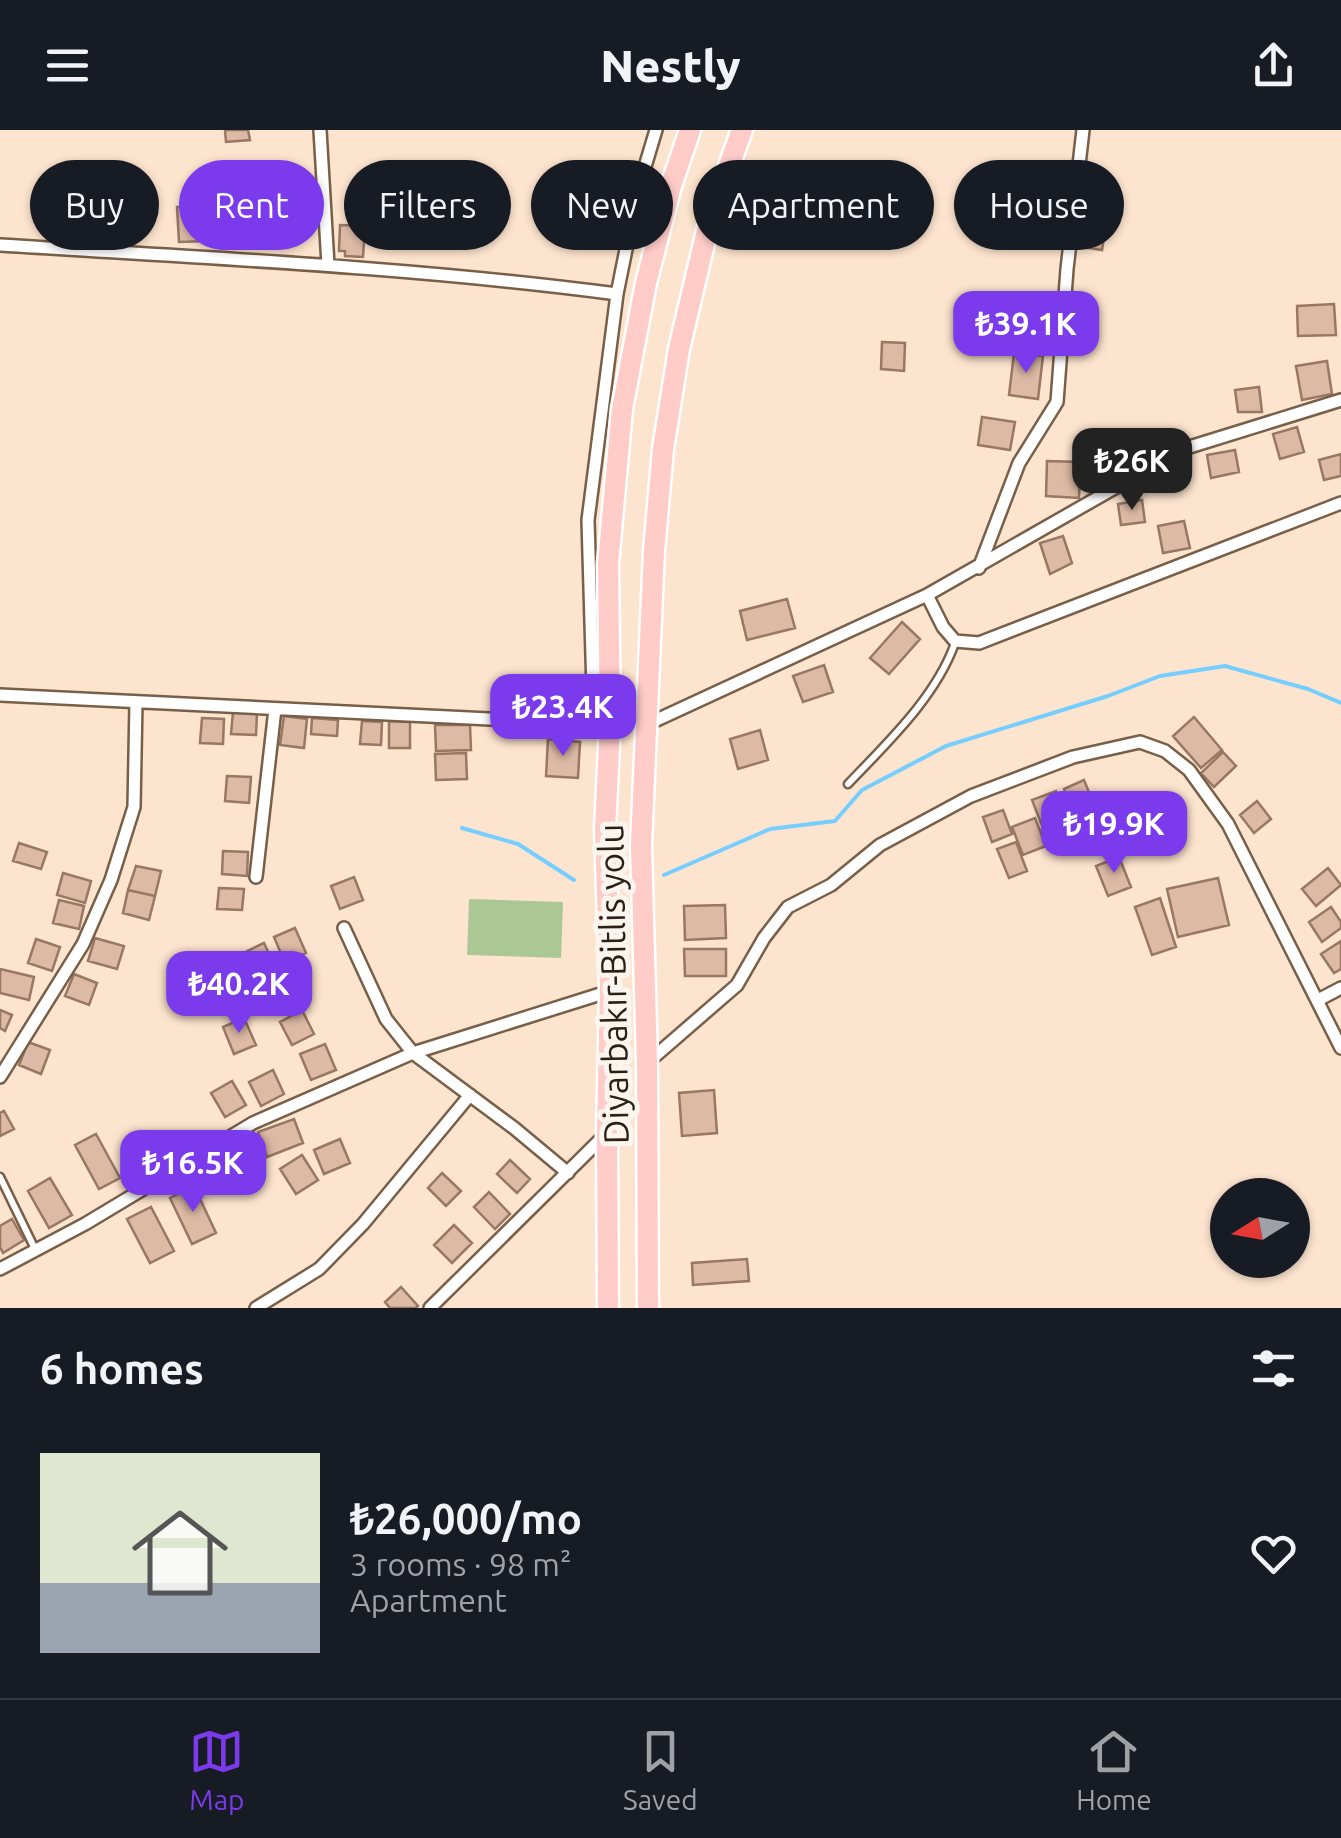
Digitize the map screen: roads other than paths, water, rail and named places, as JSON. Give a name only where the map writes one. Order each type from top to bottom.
[{"type":"highway","name":"Diyarbakır-Bitlis yolu","points":[[608,1308],[606,1134],[610,991],[602,725],[608,564],[622,409],[646,283],[690,130]]},
{"type":"highway","name":"Diyarbakır-Bitlis yolu","points":[[648,1308],[647,1063],[640,845],[654,550],[663,449],[679,349],[710,218],[742,130]]},
{"type":"street","points":[[320,130],[328,265]]},
{"type":"street","points":[[0,695],[602,725],[588,520],[617,294],[638,190],[656,130]]},
{"type":"street","points":[[979,568],[1019,463],[1057,402],[1066,270],[1083,130]]},
{"type":"street","points":[[0,245],[478,276],[617,294]]},
{"type":"street","points":[[648,724],[927,595],[1183,450],[1341,400]]},
{"type":"street","points":[[927,595],[955,641],[979,643],[1341,502]]},
{"type":"street","points":[[0,1077],[83,944],[111,880],[134,808],[136,702]]},
{"type":"street","points":[[256,877],[275,709]]},
{"type":"street","points":[[647,1063],[737,985],[788,906],[831,885],[880,845],[972,796],[1073,757],[1140,742],[1166,751],[1190,770],[1228,824],[1341,1048]]},
{"type":"street","points":[[344,928],[386,1019],[413,1053],[568,1173]]},
{"type":"street","points":[[1318,1000],[1341,988]]},
{"type":"street","points":[[0,1269],[253,1123],[413,1053],[610,991]]},
{"type":"street","points":[[256,1308],[319,1269],[363,1224],[470,1095]]},
{"type":"street","points":[[430,1308],[606,1134]]},
{"type":"lane","points":[[848,784],[946,668],[955,641]]},
{"type":"lane","points":[[0,1177],[36,1250]]},
{"type":"waterway","points":[[664,875],[770,829],[835,821],[862,790],[946,746],[1160,676],[1225,666],[1308,689],[1341,703]]},
{"type":"waterway","points":[[462,828],[518,844],[574,880]]}]
